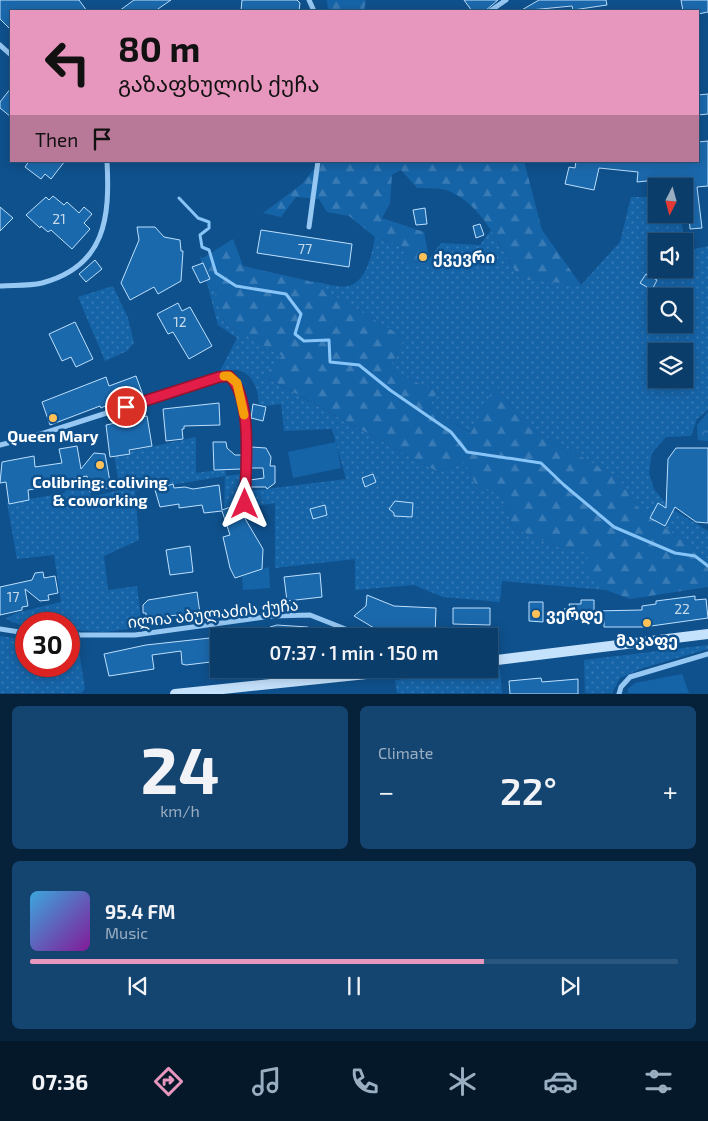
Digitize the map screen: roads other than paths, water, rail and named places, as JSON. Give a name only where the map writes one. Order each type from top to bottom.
[{"type":"main road","points":[[498,660],[708,634]]},
{"type":"main road","points":[[175,694],[314,678]]},
{"type":"street","points":[[491,10],[506,0]]},
{"type":"street","points":[[0,45],[10,54]]},
{"type":"street","points":[[0,286],[42,283],[77,266],[93,251],[105,224],[107,162]]},
{"type":"street","points":[[309,227],[318,162]]},
{"type":"street","points":[[0,445],[38,436],[219,377],[229,376],[237,383],[241,395],[246,427],[245,504]]},
{"type":"street","name":"ილია აბულაძის ქუჩა","points":[[80,635],[135,635],[272,616],[310,615],[343,628]]},
{"type":"street","points":[[0,629],[15,631]]},
{"type":"street","points":[[619,694],[621,687],[630,677],[708,654]]},
{"type":"waterway","points":[[179,198],[198,218],[209,222],[209,228],[200,235],[202,247],[209,250],[216,273],[236,286],[286,294],[301,314],[295,334],[304,341],[329,340],[330,362],[359,365],[390,390],[451,432],[467,452],[541,463],[614,527],[675,553],[695,556],[708,566]]},
{"type":"place","name":"ქვევრი","points":[[423,257]]},
{"type":"place","name":"Queen Mary","points":[[53,418]]},
{"type":"place","name":"Colibring: coliving & coworking","points":[[100,465]]},
{"type":"place","name":"ვერდე","points":[[536,614]]},
{"type":"place","name":"მაკაფე","points":[[647,623]]}]
